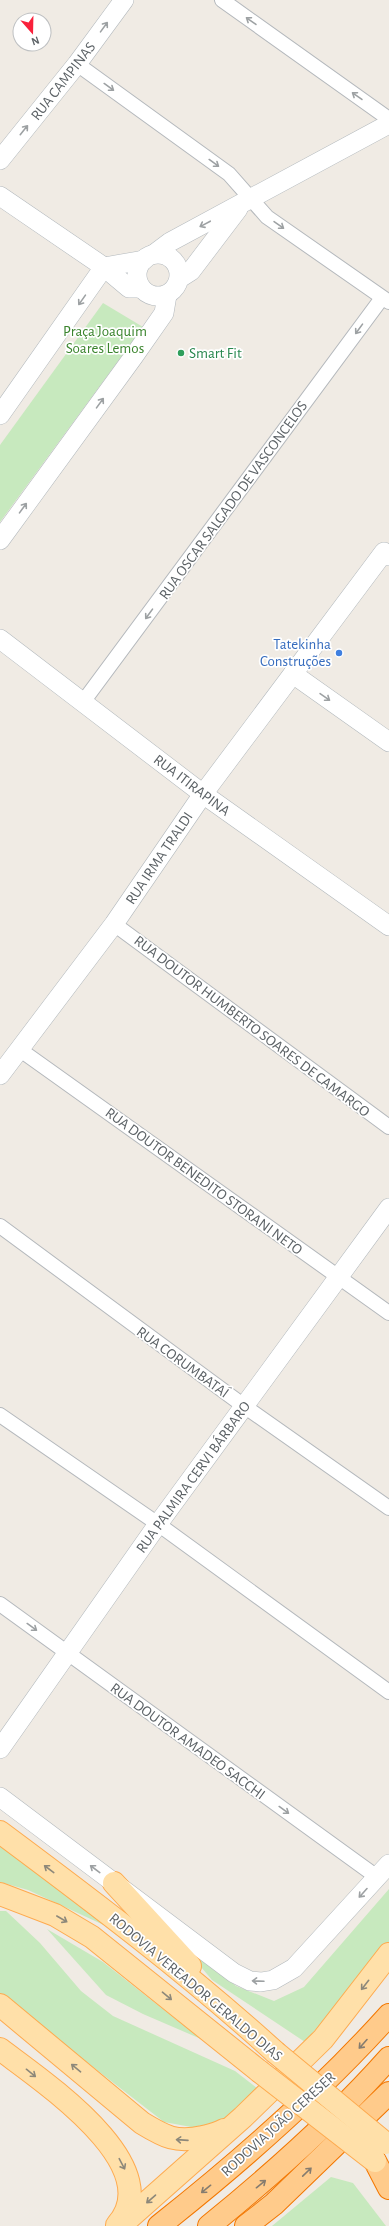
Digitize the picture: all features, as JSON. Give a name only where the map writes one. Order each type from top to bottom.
[{"type":"highway","name":"RODOVIA JOÃO CERESER","points":[[159,2226],[228,2171],[308,2099],[354,2054],[389,2015]]},
{"type":"highway","name":"RODOVIA JOÃO CERESER","points":[[209,2226],[274,2173],[358,2093],[389,2058]]},
{"type":"highway","points":[[254,2226],[274,2204],[389,2093]]},
{"type":"highway","points":[[384,2155],[389,2188]]},
{"type":"highway","points":[[246,2226],[274,2204]]},
{"type":"main road","name":"RODOVIA VEREADOR GERALDO DIAS","points":[[0,1832],[83,1894],[232,2013],[384,2155]]},
{"type":"main road","points":[[114,1883],[232,2013]]},
{"type":"main road","name":"RODOVIA VEREADOR GERALDO DIAS","points":[[0,1894],[55,1915],[92,1937],[259,2071],[384,2155]]},
{"type":"main road","points":[[120,2226],[243,2117],[323,2039],[389,1954]]},
{"type":"main road","points":[[0,2005],[142,2123],[166,2137],[183,2141],[218,2134],[243,2117]]},
{"type":"main road","points":[[0,2049],[91,2122],[114,2150],[125,2170],[130,2190],[127,2208],[116,2226]]},
{"type":"street","name":"RUA CAMPINAS","points":[[0,160],[77,64],[124,0]]},
{"type":"street","points":[[222,0],[389,119]]},
{"type":"street","points":[[77,64],[229,174],[245,202],[385,300]]},
{"type":"street","points":[[245,202],[190,270],[180,278],[175,288],[167,295],[157,296],[148,294],[141,288],[137,276],[140,265],[170,242],[389,124]]},
{"type":"street","points":[[0,196],[104,267],[129,288],[141,288]]},
{"type":"street","points":[[0,415],[104,267],[161,254],[173,260],[177,265],[180,278]]},
{"type":"street","points":[[0,540],[134,356],[164,312],[167,295]]},
{"type":"street","name":"RUA OSCAR SALGADO DE VASCONCELOS","points":[[84,702],[385,300]]},
{"type":"street","name":"RUA IRMA TRALDI","points":[[0,1075],[114,924],[203,794],[387,551]]},
{"type":"street","name":"RUA ITIRAPINA","points":[[0,639],[203,794],[389,926]]},
{"type":"street","points":[[293,674],[389,742]]},
{"type":"street","name":"RUA DOUTOR HUMBERTO SOARES DE CAMARGO","points":[[114,924],[389,1128]]},
{"type":"street","name":"RUA DOUTOR BENEDITO STORANI NETO","points":[[19,1049],[389,1313]]},
{"type":"street","name":"RUA PALMIRA CERVI BÁRBARO","points":[[0,1749],[158,1524],[389,1208]]},
{"type":"street","name":"RUA CORUMBATAÍ","points":[[0,1226],[244,1406],[389,1508]]},
{"type":"street","points":[[0,1415],[158,1524],[389,1692]]},
{"type":"street","name":"RUA DOUTOR AMADEO SACCHI","points":[[0,1604],[383,1871]]},
{"type":"street","points":[[0,1797],[234,1973],[250,1981],[261,1982],[273,1980],[294,1968],[383,1871]]},
{"type":"green space","name":"Praça Joaquim Soares Lemos","points":[[103,303],[143,327],[0,522],[0,445]]},
{"type":"green space","points":[[0,1843],[108,1927],[28,1890],[0,1882]]},
{"type":"green space","points":[[389,1889],[389,1943],[305,2042],[212,1980],[175,1936],[236,1986],[274,2001],[304,1987]]},
{"type":"green space","points":[[0,1911],[6,1911],[40,1943],[81,1991],[113,2016],[235,2071],[266,2095],[236,2120],[202,2129],[164,2122],[0,1995]]},
{"type":"green space","points":[[47,1929],[103,1962],[201,2039],[143,2014],[106,1995]]},
{"type":"green space","points":[[331,2177],[353,2183],[386,2226],[272,2226]]},
{"type":"place","name":"Smart Fit","points":[[181,353]]},
{"type":"place","name":"Tatekinha Construções","points":[[339,653]]}]
